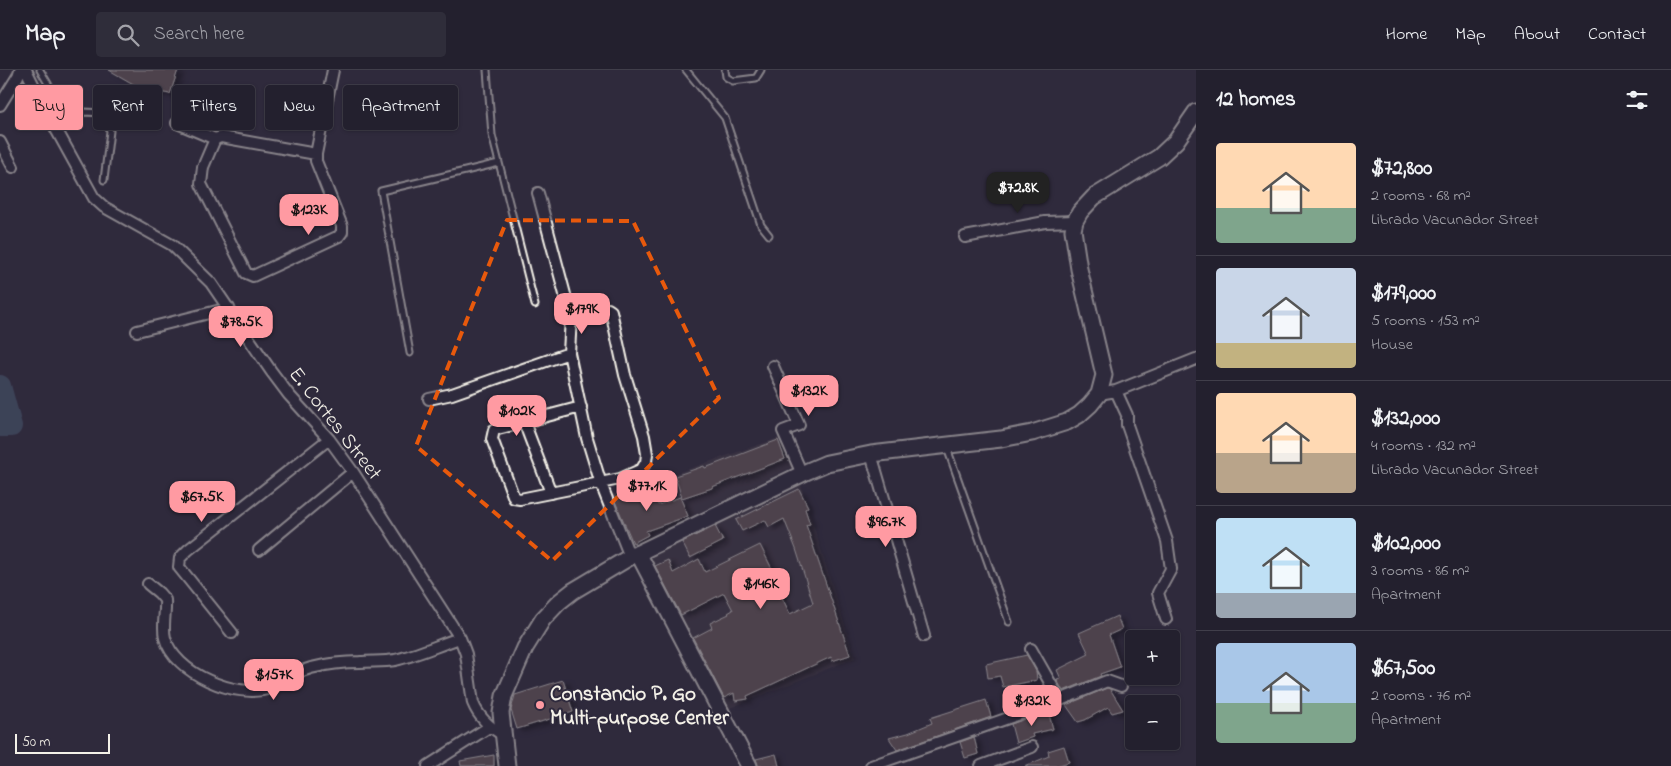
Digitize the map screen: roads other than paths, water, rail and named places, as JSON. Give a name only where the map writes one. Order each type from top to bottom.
[{"type":"street","points":[[0,105],[20,70]]},
{"type":"street","name":"E. Cortes Street","points":[[26,70],[94,198],[104,207],[172,245],[211,283],[271,371],[353,472],[460,638],[466,654],[473,702],[480,718],[489,727],[503,735]]},
{"type":"street","points":[[215,139],[203,167],[201,184],[246,273],[253,276],[339,236],[342,232],[342,226],[319,171],[316,154],[333,70]]},
{"type":"street","points":[[507,766],[501,713],[504,696],[525,648],[543,619],[558,602],[572,592],[634,555],[827,463],[871,454],[1001,439],[1054,427],[1079,415],[1090,405],[1099,394],[1104,375],[1079,268],[1073,230],[1075,221],[1080,212],[1094,197],[1168,150],[1196,112]]},
{"type":"street","points":[[194,130],[215,139],[221,137],[316,154]]},
{"type":"street","points":[[0,142],[13,167]]},
{"type":"street","points":[[538,193],[570,316],[569,353],[587,438],[601,484],[634,555],[749,766]]},
{"type":"street","points":[[965,237],[1045,222],[1075,221]]},
{"type":"street","points":[[137,331],[229,308]]},
{"type":"street","points":[[570,316],[603,310],[611,311],[625,375],[644,436],[647,454],[646,462],[642,469],[620,479],[520,499],[514,498],[492,439],[494,430],[581,407]]},
{"type":"street","points":[[429,399],[452,394],[569,353]]},
{"type":"street","points":[[1099,394],[1116,391],[1196,359]]},
{"type":"street","points":[[773,366],[799,425],[783,431],[802,474]]},
{"type":"street","points":[[1116,391],[1127,415],[1127,425],[1167,540],[1171,568],[1158,593],[1166,619]]},
{"type":"street","points":[[524,422],[551,493]]},
{"type":"street","points":[[232,633],[179,567],[180,558],[328,439]]},
{"type":"street","points":[[871,454],[924,636]]},
{"type":"street","points":[[259,550],[353,472]]},
{"type":"street","points":[[148,584],[165,600],[165,638],[170,650],[179,661],[189,669],[231,689],[248,692],[272,688],[290,676],[311,668],[353,662],[393,660],[411,656],[460,638]]},
{"type":"street","points":[[1031,649],[1060,700]]},
{"type":"street","points":[[871,766],[1060,700],[1107,680],[1122,686]]},
{"type":"street","points":[[428,766],[489,727]]},
{"type":"street","points":[[981,766],[1032,747]]},
{"type":"lane","points":[[40,70],[68,116],[84,112],[104,113],[110,131],[104,180]]},
{"type":"lane","points":[[487,70],[492,135],[535,305]]},
{"type":"lane","points":[[686,70],[725,118],[761,225],[769,235]]},
{"type":"lane","points":[[725,70],[726,77],[733,81],[756,78],[761,70]]},
{"type":"lane","points":[[410,353],[381,191],[499,163]]},
{"type":"lane","points":[[946,446],[1009,622]]},
{"type":"waterway","points":[[0,386],[11,426],[0,426]]},
{"type":"place","name":"Constancio P. Go Multi-purpose Center","points":[[540,705]]}]
